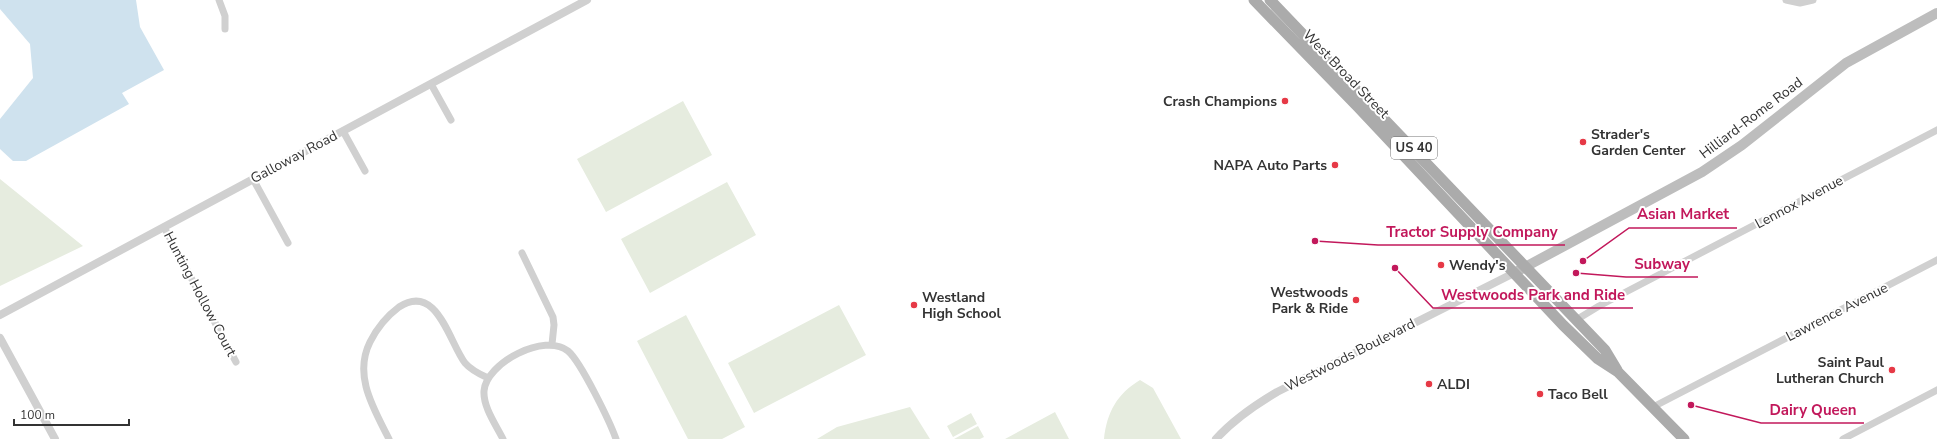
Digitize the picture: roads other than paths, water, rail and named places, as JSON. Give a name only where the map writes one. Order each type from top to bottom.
[{"type":"main road","name":"West Broad Street","points":[[1254,0],[1598,359],[1618,372],[1684,439]]},
{"type":"main road","name":"West Broad Street","points":[[1270,0],[1389,122],[1524,267],[1605,350],[1618,372]]},
{"type":"main road","name":"Hilliard-Rome Road","points":[[1514,273],[1702,172],[1742,146],[1846,63],[1937,13]]},
{"type":"street","points":[[219,0],[225,16],[225,29]]},
{"type":"street","name":"Galloway Road","points":[[0,315],[587,0]]},
{"type":"street","points":[[1786,0],[1800,3],[1813,0]]},
{"type":"street","points":[[431,84],[452,120]]},
{"type":"street","name":"Lennox Avenue","points":[[1576,320],[1599,306],[1937,130]]},
{"type":"street","points":[[343,131],[365,171]]},
{"type":"street","points":[[253,179],[288,243]]},
{"type":"street","name":"Hunting Hollow Court","points":[[164,227],[236,362]]},
{"type":"street","points":[[522,253],[553,317],[554,325],[552,344]]},
{"type":"street","name":"Lawrence Avenue","points":[[1652,407],[1937,260]]},
{"type":"street","name":"Westwoods Boulevard","points":[[1216,439],[1231,424],[1253,406],[1277,392],[1514,273]]},
{"type":"street","points":[[389,439],[372,405],[366,389],[363,374],[365,357],[369,343],[377,329],[388,317],[408,302],[421,302],[428,304],[439,315],[459,355],[466,364],[475,372],[488,378]]},
{"type":"street","points":[[0,338],[55,439]]},
{"type":"street","points":[[503,439],[485,400],[484,392],[488,378],[501,364],[531,348],[538,345],[552,344],[562,348],[572,356],[584,375],[616,439]]},
{"type":"street","points":[[1843,439],[1937,390]]},
{"type":"water","points":[[0,0],[136,0],[140,27],[164,70],[122,93],[129,104],[26,161],[13,161],[0,149],[0,119],[33,78],[30,44],[0,9]]},
{"type":"place","name":"Crash Champions","points":[[1285,101]]},
{"type":"place","name":"Strader's Garden Center","points":[[1583,142]]},
{"type":"place","name":"NAPA Auto Parts","points":[[1335,165]]},
{"type":"place","name":"Tractor Supply Company","points":[[1315,241]]},
{"type":"place","name":"Asian Market","points":[[1583,261]]},
{"type":"place","name":"Wendy's","points":[[1441,265]]},
{"type":"place","name":"Westwoods Park and Ride","points":[[1395,268]]},
{"type":"place","name":"Subway","points":[[1576,273]]},
{"type":"place","name":"Westwoods Park & Ride","points":[[1356,300]]},
{"type":"place","name":"Westland High School","points":[[914,305]]},
{"type":"place","name":"Saint Paul Lutheran Church","points":[[1892,370]]},
{"type":"place","name":"ALDI","points":[[1429,384]]},
{"type":"place","name":"Taco Bell","points":[[1540,394]]},
{"type":"place","name":"Dairy Queen","points":[[1691,405]]}]
